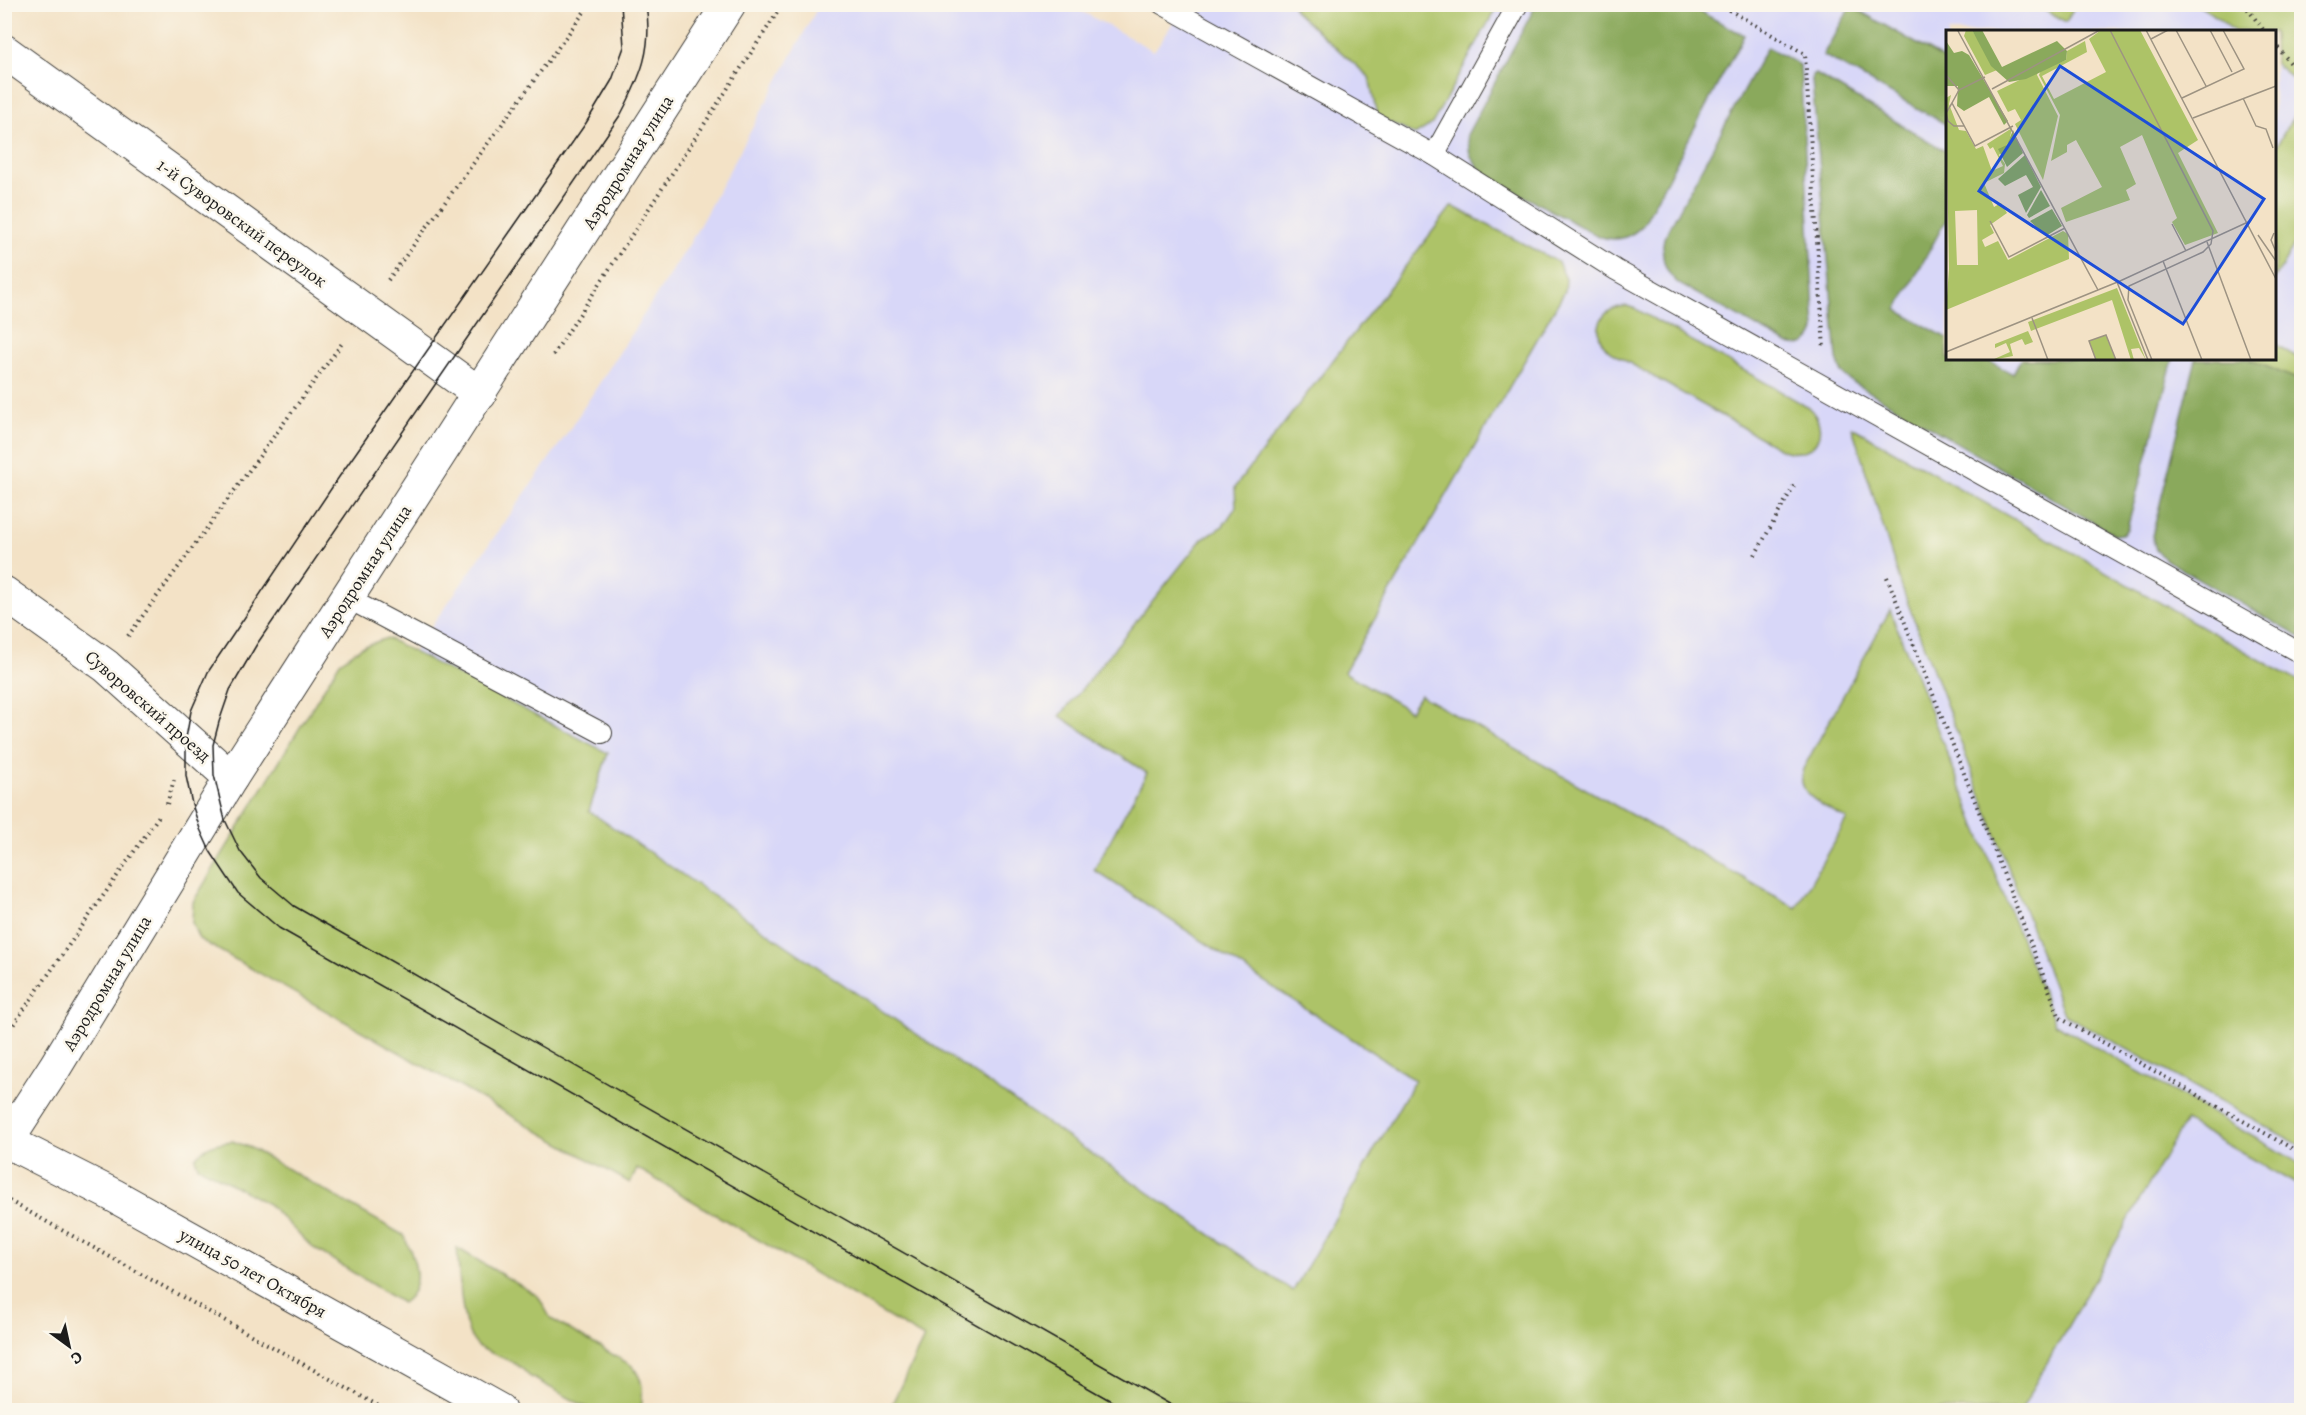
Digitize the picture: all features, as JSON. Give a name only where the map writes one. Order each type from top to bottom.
[{"type":"street","name":"Аэродромная улица","points":[[6,1140],[55,1067],[231,778],[729,4]]},
{"type":"street","name":"1-й Суворовский переулок","points":[[4,51],[480,394]]},
{"type":"street","name":"Суворовский проезд","points":[[4,593],[106,666],[231,778]]},
{"type":"street","name":"улица 50 лет Октября","points":[[6,1140],[124,1201],[500,1410]]},
{"type":"lane","points":[[1162,4],[1434,155],[1616,270],[2301,654]]},
{"type":"lane","points":[[1434,155],[1518,4]]},
{"type":"lane","points":[[347,598],[602,733]]},
{"type":"path","points":[[549,360],[783,4]]},
{"type":"path","points":[[1719,4],[1805,54],[1827,388]]},
{"type":"path","points":[[2244,4],[2264,30]]},
{"type":"path","points":[[2276,46],[2301,77]]},
{"type":"path","points":[[1755,555],[1796,482]]},
{"type":"path","points":[[1887,577],[2060,1018],[2301,1154]]},
{"type":"path","points":[[4,1031],[10,1028],[167,806],[186,738]]},
{"type":"path","points":[[4,1198],[387,1410]]},
{"type":"shaded area","points":[[1186,4],[2301,5],[2301,1410],[1352,1410],[325,778],[566,435],[690,243],[819,5],[1070,5],[1154,51]]},
{"type":"green space","points":[[1637,4],[1695,9],[1744,35],[1643,225],[1628,236],[1610,239],[1598,236],[1483,174],[1470,155],[1467,135],[1536,5]]},
{"type":"green space","points":[[1293,5],[1498,5],[1432,124],[1415,135],[1377,116],[1369,77],[1295,11]]},
{"type":"green space","points":[[2035,5],[2076,5],[2066,22]]},
{"type":"green space","points":[[2197,5],[2301,5],[2301,85],[2276,65],[2276,30],[2233,30]]},
{"type":"green space","points":[[1851,6],[1946,60],[1946,124],[1823,55]]},
{"type":"green space","points":[[1767,47],[1800,65],[1815,330],[1808,341],[1797,345],[1788,344],[1679,284],[1667,269],[1663,257],[1664,238]]},
{"type":"green space","points":[[1816,74],[1946,151],[1946,220],[1897,310],[1946,337],[1946,360],[1987,360],[2013,374],[2020,360],[2173,360],[2127,529],[2122,534],[2115,535],[1849,380],[1841,371],[1837,359],[1812,75]]},
{"type":"green space","points":[[2301,104],[2301,233],[2276,277],[2276,146]]},
{"type":"green space","points":[[1452,206],[1558,262],[1566,279],[1565,291],[1344,672],[1410,711],[1420,695],[1796,908],[1847,819],[1814,800],[1808,794],[1803,787],[1803,769],[1890,610],[2055,1024],[2301,1164],[2301,1187],[2185,1121],[2020,1410],[889,1410],[924,1338],[637,1168],[630,1183],[199,939],[192,923],[193,902],[340,662],[362,647],[387,638],[608,753],[589,811],[1293,1291],[1415,1080],[1094,870],[1147,773],[1060,716],[1202,539],[1223,526],[1236,507],[1235,487]]},
{"type":"green space","points":[[1627,306],[1808,407],[1819,425],[1816,441],[1803,451],[1782,450],[1610,352],[1600,337],[1600,322],[1610,311],[1617,307]]},
{"type":"green space","points":[[2276,345],[2301,360],[2301,381],[2250,360],[2276,360]]},
{"type":"green space","points":[[2196,360],[2250,360],[2301,381],[2301,638],[2166,560],[2156,550],[2152,536]]},
{"type":"green space","points":[[1852,427],[2301,683],[2301,1146],[2064,1014],[1902,588]]},
{"type":"green space","points":[[232,1141],[249,1147],[403,1235],[416,1271],[414,1289],[409,1296],[402,1303],[312,1247],[268,1204],[198,1166],[195,1158],[207,1147]]},
{"type":"green space","points":[[457,1248],[538,1296],[551,1319],[631,1365],[641,1381],[641,1410],[591,1410],[474,1342],[468,1331],[462,1303]]},
{"type":"tram line","points":[[621,4],[624,47],[612,80],[586,123],[339,477],[208,672],[191,711],[186,738],[186,776],[200,829],[210,851],[238,893],[279,928],[1127,1410]]},
{"type":"tram line","points":[[646,4],[648,35],[644,62],[621,114],[257,644],[230,690],[213,745],[214,775],[225,820],[240,851],[261,878],[294,906],[1180,1410]]}]
